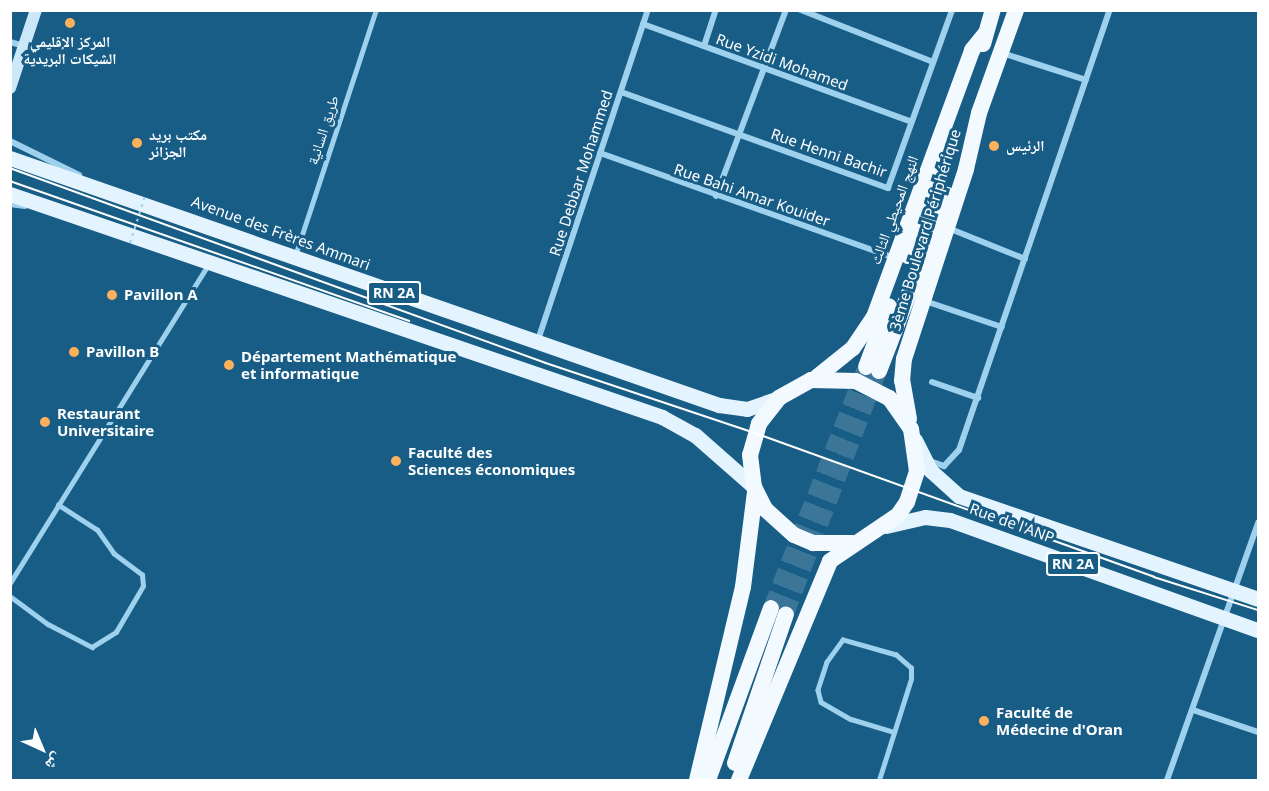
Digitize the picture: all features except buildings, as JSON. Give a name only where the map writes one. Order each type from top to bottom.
[{"type":"highway","name":"3ème Boulevard Périphérique","points":[[993,10],[872,369],[979,113],[1016,10]]},
{"type":"highway","name":"النهج المحيطي الثالث","points":[[812,381],[835,366],[853,348],[874,317],[972,50],[985,34]]},
{"type":"highway","name":"3ème Boulevard Périphérique","points":[[913,434],[902,381],[904,359],[948,227],[979,113]]},
{"type":"highway","points":[[698,780],[742,588],[754,489],[750,454],[759,423],[779,398],[812,381],[838,378],[874,388],[902,412],[913,434],[917,455],[913,487],[907,502],[886,526],[853,543],[830,561],[819,580],[739,780]]},
{"type":"highway","points":[[754,489],[778,524],[794,536],[813,543],[853,543]]},
{"type":"highway","points":[[708,780],[779,611],[729,780]]},
{"type":"main road","points":[[10,88],[36,10]]},
{"type":"main road","name":"Avenue des Frères Ammari","points":[[10,158],[95,185],[537,343],[734,410],[779,398]]},
{"type":"main road","name":"RN 2A","points":[[10,194],[662,417],[703,441],[754,489]]},
{"type":"main road","name":"Rue de l'ANP","points":[[913,434],[922,455],[945,487],[959,496],[1258,599]]},
{"type":"main road","name":"Rue de l'ANP","points":[[886,526],[925,517],[950,520],[1229,613],[1258,630]]},
{"type":"street","name":"Rue Debbar Mohammed","points":[[537,343],[648,10]]},
{"type":"street","points":[[704,46],[716,10]]},
{"type":"street","points":[[716,196],[786,10]]},
{"type":"street","points":[[801,10],[933,62]]},
{"type":"street","name":"Rue Henni Bachir","points":[[621,92],[888,188],[952,10]]},
{"type":"street","points":[[922,455],[944,466],[956,457],[1110,10]]},
{"type":"street","name":"Rue Yzidi Mohamed","points":[[644,24],[912,123]]},
{"type":"street","points":[[10,42],[24,46]]},
{"type":"street","points":[[1001,53],[1086,80]]},
{"type":"street","points":[[10,141],[48,157],[95,185]]},
{"type":"street","name":"Rue Bahi Amar Kouider","points":[[600,153],[896,258]]},
{"type":"street","points":[[10,204],[54,210]]},
{"type":"street","points":[[948,227],[1025,260]]},
{"type":"street","points":[[922,300],[1002,327]]},
{"type":"street","points":[[932,382],[978,398]]},
{"type":"street","points":[[1167,780],[1229,613],[1258,523]]},
{"type":"street","points":[[1192,710],[1258,732]]},
{"type":"lane","name":"طريق السانية","points":[[295,257],[376,10]]},
{"type":"lane","points":[[10,583],[209,262]]},
{"type":"lane","points":[[10,596],[48,624],[92,647],[116,632],[143,586],[142,575],[114,554],[97,530],[58,505]]},
{"type":"lane","points":[[879,780],[894,732],[911,668],[896,656],[843,640],[827,662],[818,690],[821,702],[851,718],[894,732]]},
{"type":"path","points":[[130,243],[146,193]]},
{"type":"tunnel","points":[[771,608],[864,371]]},
{"type":"tunnel","points":[[786,614],[879,371]]},
{"type":"tram line","points":[[10,168],[546,363],[755,433],[1154,577],[1258,610]]},
{"type":"tram line","points":[[10,181],[409,321]]},
{"type":"place","name":"المركز الإقليمي الشيكات البريدية","points":[[70,23]]},
{"type":"place","name":"مكتب بريد الجزائر","points":[[137,143]]},
{"type":"place","name":"الرئيس","points":[[994,146]]},
{"type":"place","name":"Pavillon A","points":[[112,295]]},
{"type":"place","name":"Pavillon B","points":[[74,352]]},
{"type":"place","name":"Département Mathématique et informatique","points":[[229,365]]},
{"type":"place","name":"Restaurant Universitaire","points":[[45,422]]},
{"type":"place","name":"Faculté des Sciences économiques","points":[[396,461]]},
{"type":"place","name":"Faculté de Médecine d'Oran","points":[[984,721]]}]
